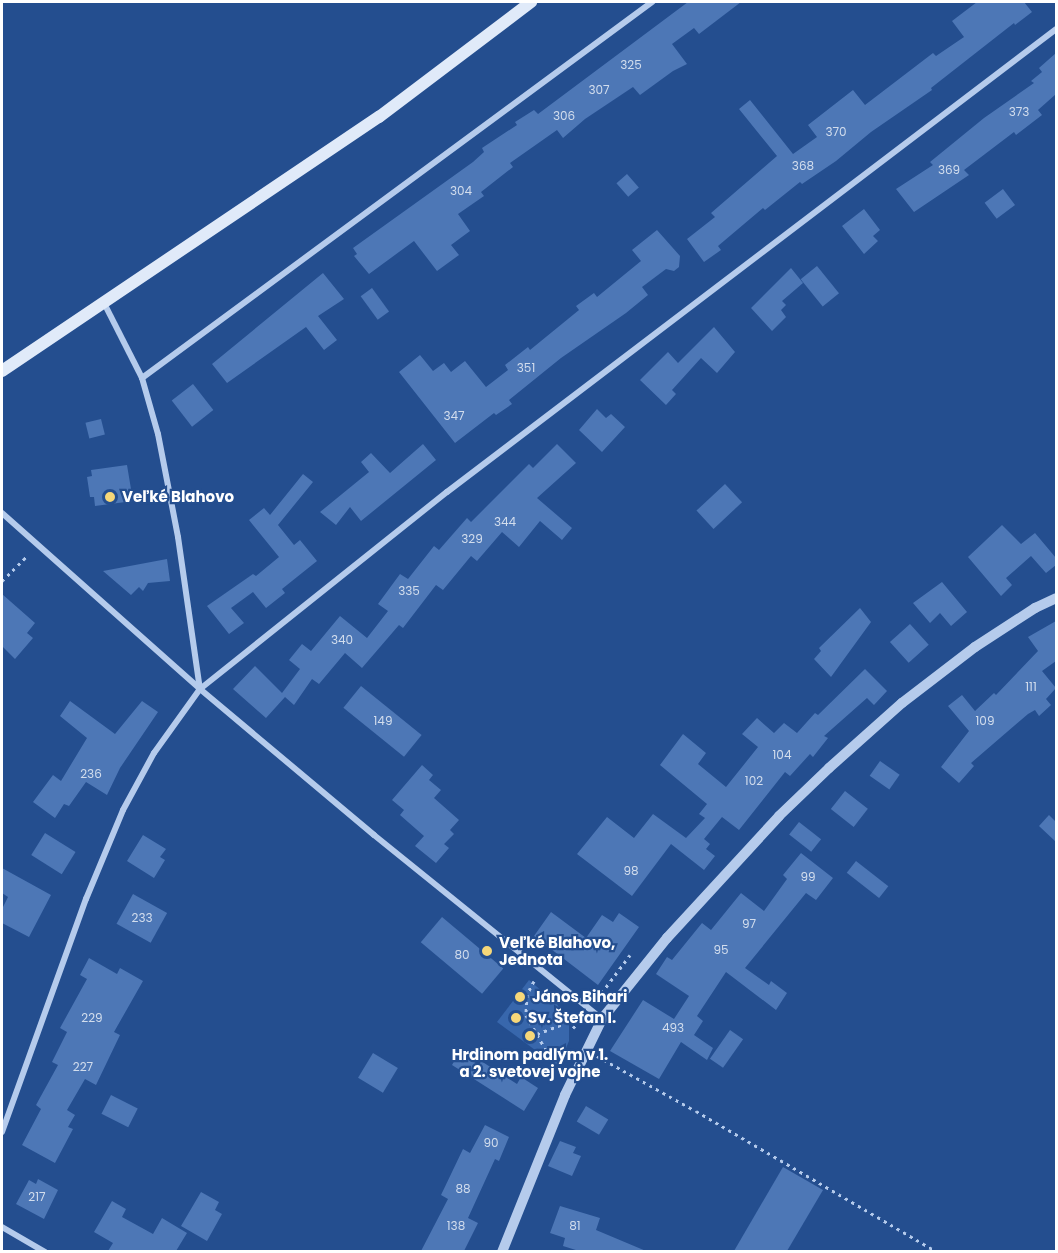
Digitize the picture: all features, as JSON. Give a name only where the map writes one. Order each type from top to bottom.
[{"type":"main road","points":[[2,371],[379,117],[531,2]]},
{"type":"street","points":[[142,378],[652,2]]},
{"type":"street","points":[[2,1132],[86,899],[123,810],[154,753],[200,689],[494,456],[1056,29]]},
{"type":"street","points":[[103,302],[142,378],[158,434],[178,537],[200,689]]},
{"type":"street","points":[[2,513],[200,689],[374,835],[602,1019]]},
{"type":"street","points":[[502,1251],[565,1095],[602,1019],[667,938],[779,816],[829,768],[902,704],[975,647],[1035,608],[1056,598]]},
{"type":"street","points":[[2,1227],[45,1251]]},
{"type":"path","points":[[2,581],[27,556]]},
{"type":"path","points":[[573,1028],[630,955]]},
{"type":"path","points":[[534,981],[527,994],[525,1009],[530,1023],[546,1052],[564,1063]]},
{"type":"path","points":[[537,1034],[571,1021]]},
{"type":"path","points":[[598,1057],[706,1116],[937,1251]]},
{"type":"shaded area","points":[[529,980],[557,1004],[569,1025],[569,1041],[558,1067],[497,1022]]},
{"type":"building","points":[[688,2],[741,2],[699,34],[694,28],[672,44],[687,64],[673,71],[640,95],[633,87],[585,119],[563,138],[557,130],[510,163],[513,167],[481,192],[484,196],[458,214],[470,231],[451,245],[459,255],[437,271],[414,241],[369,274],[354,256],[357,254],[353,248],[473,162],[484,152],[482,148],[517,125],[515,122],[534,110],[538,114]]},
{"type":"building","points":[[977,2],[1024,2],[1032,12],[1015,25],[1014,23],[931,88],[932,90],[871,132],[836,161],[802,184],[800,182],[765,210],[763,208],[718,246],[721,250],[704,262],[687,239],[715,217],[711,213],[777,156],[739,109],[750,100],[793,154],[817,137],[808,125],[853,90],[865,105],[933,53],[936,56],[964,37],[952,21]]},
{"type":"building","points":[[1056,53],[1056,94],[1038,110],[1042,115],[1016,135],[1014,132],[964,170],[969,175],[914,212],[896,189],[933,165],[930,162],[984,118],[1034,83],[1031,81],[1042,72],[1039,68]]},
{"type":"building","points":[[627,174],[639,188],[628,197],[616,183]]},
{"type":"building","points":[[1003,189],[1015,205],[997,219],[985,203]]},
{"type":"building","points":[[864,209],[880,230],[873,236],[878,241],[864,254],[842,226]]},
{"type":"building","points":[[657,230],[680,256],[679,267],[674,271],[666,269],[642,287],[648,295],[561,358],[509,400],[512,404],[496,415],[494,413],[455,443],[399,372],[420,355],[433,371],[444,363],[451,372],[465,361],[486,387],[508,370],[505,365],[528,347],[530,350],[579,310],[576,306],[594,293],[597,297],[641,261],[632,250]]},
{"type":"building","points":[[817,266],[839,293],[823,306],[801,279]]},
{"type":"building","points":[[791,268],[803,283],[782,301],[786,305],[781,310],[786,317],[772,331],[751,308]]},
{"type":"building","points":[[323,273],[344,299],[318,316],[337,340],[324,350],[306,327],[227,383],[212,364]]},
{"type":"building","points":[[372,288],[389,311],[378,320],[361,296]]},
{"type":"building","points":[[714,327],[735,352],[717,373],[701,358],[672,390],[676,394],[666,405],[640,380],[668,352],[678,363]]},
{"type":"building","points":[[193,384],[213,410],[192,427],[172,401]]},
{"type":"building","points":[[597,409],[606,418],[611,414],[625,427],[602,452],[579,430]]},
{"type":"building","points":[[101,419],[105,435],[89,438],[85,423]]},
{"type":"building","points":[[423,444],[436,460],[361,521],[350,507],[336,525],[320,512],[369,472],[361,462],[371,453],[390,473]]},
{"type":"building","points":[[557,444],[576,463],[537,498],[572,528],[562,540],[540,521],[519,547],[502,532],[477,561],[471,556],[443,590],[436,585],[403,628],[399,625],[362,668],[345,653],[319,684],[312,679],[294,705],[285,697],[266,718],[233,689],[255,666],[282,693],[300,669],[289,660],[302,644],[311,651],[340,616],[367,638],[388,611],[378,604],[400,574],[408,579],[434,546],[439,550],[467,518],[471,522],[529,464],[533,468]]},
{"type":"building","points":[[127,465],[133,501],[95,506],[94,497],[90,497],[87,477],[92,476],[91,470]]},
{"type":"building","points":[[303,474],[313,482],[278,525],[294,545],[300,540],[317,561],[282,589],[285,593],[266,608],[253,592],[231,608],[244,623],[229,634],[207,606],[253,574],[256,576],[279,557],[249,520],[264,508],[270,515]]},
{"type":"building","points":[[725,484],[742,502],[714,529],[696,511]]},
{"type":"building","points":[[1002,525],[1021,544],[1035,533],[1056,558],[1056,565],[1046,573],[1031,556],[1006,578],[1012,585],[1001,596],[968,557]]},
{"type":"building","points":[[167,559],[170,581],[148,583],[143,591],[139,587],[131,595],[103,571]]},
{"type":"building","points":[[942,582],[967,612],[951,626],[940,613],[930,623],[913,603]]},
{"type":"building","points":[[2,594],[35,623],[27,633],[33,638],[15,659],[2,646]]},
{"type":"building","points":[[860,608],[871,622],[831,677],[814,659],[821,651],[819,648]]},
{"type":"building","points":[[1056,621],[1056,661],[1042,671],[1056,688],[1046,699],[1051,705],[1039,716],[1035,710],[1028,714],[971,763],[974,766],[959,783],[941,767],[969,731],[948,706],[962,695],[975,711],[994,693],[996,695],[1038,651],[1028,637]]},
{"type":"building","points":[[910,624],[929,645],[909,663],[890,642]]},
{"type":"building","points":[[865,669],[887,691],[874,705],[867,698],[824,736],[828,738],[813,757],[810,754],[790,776],[785,772],[739,830],[722,817],[704,839],[710,844],[706,849],[715,856],[704,870],[671,844],[632,896],[577,854],[607,817],[634,838],[653,814],[686,838],[705,818],[699,814],[707,804],[660,765],[683,734],[706,753],[698,764],[726,787],[758,747],[742,734],[757,718],[774,733],[784,723],[797,733],[815,713],[818,715]]},
{"type":"building","points":[[361,686],[422,735],[404,757],[343,708]]},
{"type":"building","points":[[70,701],[115,734],[142,701],[158,712],[120,768],[107,795],[86,782],[69,806],[64,804],[55,818],[33,802],[53,775],[61,781],[87,738],[60,716]]},
{"type":"building","points":[[880,761],[900,775],[889,790],[870,776]]},
{"type":"building","points":[[422,765],[433,775],[429,780],[441,790],[434,798],[459,820],[450,830],[454,834],[444,844],[449,848],[436,863],[415,846],[424,836],[400,815],[404,810],[392,800]]},
{"type":"building","points":[[845,791],[868,809],[854,827],[831,809]]},
{"type":"building","points":[[1049,815],[1056,822],[1056,842],[1039,826]]},
{"type":"building","points":[[799,822],[821,839],[811,852],[789,835]]},
{"type":"building","points":[[45,833],[76,852],[62,874],[31,855]]},
{"type":"building","points":[[143,835],[166,849],[160,857],[165,860],[154,878],[127,861]]},
{"type":"building","points":[[801,853],[833,878],[816,900],[806,893],[745,968],[769,985],[771,981],[787,993],[776,1010],[726,972],[697,1016],[703,1021],[694,1035],[713,1048],[707,1060],[681,1042],[659,1079],[610,1051],[643,1000],[674,1019],[689,996],[656,974],[667,957],[672,960],[702,923],[711,930],[741,893],[764,911],[787,879],[783,875]]},
{"type":"building","points":[[856,861],[888,886],[879,898],[847,873]]},
{"type":"building","points":[[2,868],[51,895],[29,937],[2,923],[2,909],[8,897],[2,893]]},
{"type":"building","points":[[133,894],[167,913],[151,943],[117,924]]},
{"type":"building","points":[[551,912],[586,938],[602,915],[613,922],[619,913],[639,927],[598,985],[534,936]]},
{"type":"building","points":[[442,917],[503,968],[482,994],[421,942]]},
{"type":"building","points":[[89,958],[117,974],[120,968],[143,981],[114,1032],[120,1035],[96,1085],[85,1079],[67,1110],[75,1115],[68,1127],[73,1129],[55,1163],[22,1145],[41,1109],[36,1105],[58,1065],[52,1062],[67,1032],[60,1028],[87,979],[80,975]]},
{"type":"building","points":[[730,1030],[743,1039],[723,1068],[710,1059]]},
{"type":"building","points":[[373,1053],[398,1068],[383,1093],[358,1078]]},
{"type":"building","points":[[459,1053],[479,1065],[481,1061],[517,1084],[521,1077],[538,1088],[524,1111],[452,1065]]},
{"type":"building","points":[[111,1095],[138,1109],[128,1127],[101,1114]]},
{"type":"building","points":[[586,1106],[608,1119],[599,1135],[577,1121]]},
{"type":"building","points":[[485,1125],[509,1137],[499,1161],[495,1159],[468,1218],[478,1223],[464,1251],[421,1251],[448,1199],[441,1195],[463,1149],[470,1153]]},
{"type":"building","points":[[560,1141],[576,1147],[573,1153],[581,1156],[572,1176],[548,1166]]},
{"type":"building","points":[[783,1167],[823,1190],[787,1251],[734,1251]]},
{"type":"building","points":[[38,1179],[58,1190],[44,1219],[16,1204],[29,1180],[36,1184]]},
{"type":"building","points":[[201,1192],[219,1202],[215,1210],[222,1214],[207,1241],[181,1226]]},
{"type":"building","points":[[112,1201],[126,1209],[122,1217],[153,1234],[162,1218],[187,1233],[176,1251],[108,1251],[113,1243],[94,1232]]},
{"type":"building","points":[[560,1206],[600,1218],[596,1230],[646,1251],[579,1251],[563,1246],[565,1238],[550,1233]]},
{"type":"place","name":"Veľké Blahovo","points":[[110,497]]},
{"type":"place","name":"Veľké Blahovo, Jednota","points":[[487,951]]},
{"type":"place","name":"János Bihari","points":[[520,997]]},
{"type":"place","name":"Sv. Štefan I.","points":[[516,1018]]},
{"type":"place","name":"Hrdinom padlým v 1. a 2. svetovej vojne","points":[[530,1036]]}]
